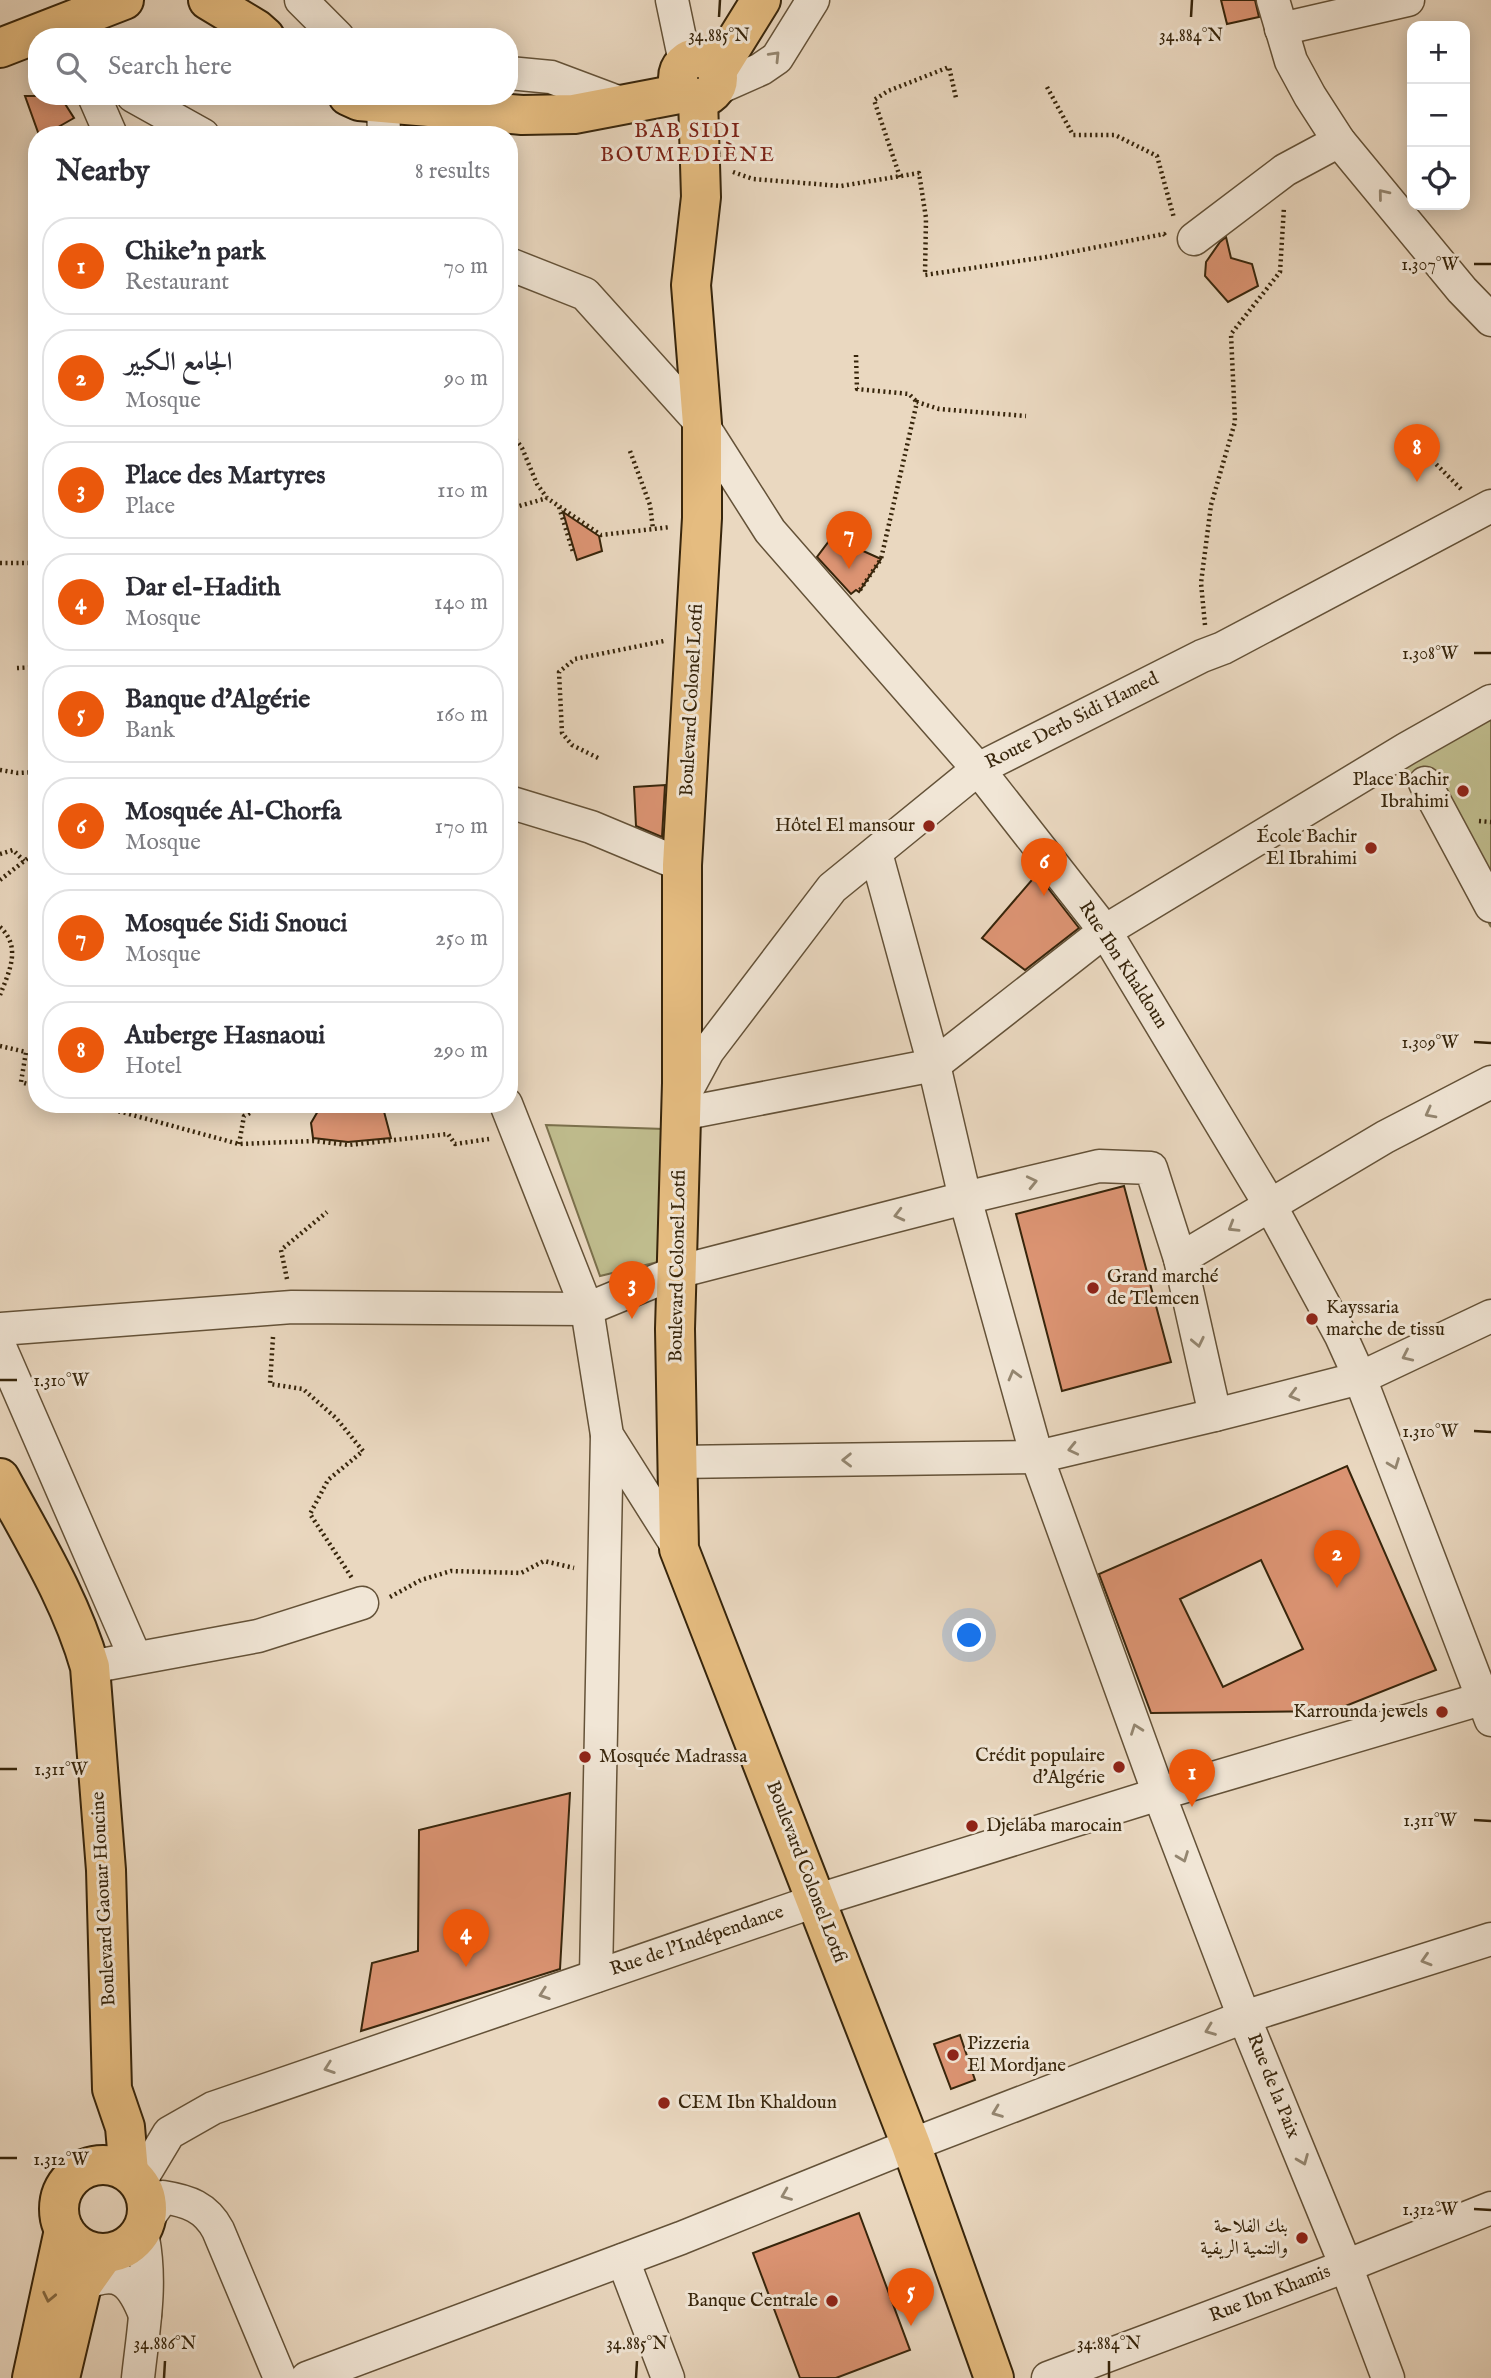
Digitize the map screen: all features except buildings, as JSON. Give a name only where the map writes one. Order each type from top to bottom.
[{"type":"main road","points":[[68,28],[124,0]]},
{"type":"main road","points":[[208,0],[254,28]]},
{"type":"main road","points":[[700,78],[731,0]]},
{"type":"main road","points":[[372,111],[574,114],[623,104],[700,78],[761,0]]},
{"type":"main road","points":[[0,48],[28,40]]},
{"type":"main road","name":"Boulevard Colonel Lotfi","points":[[700,78],[701,197],[691,285],[702,424],[702,518],[682,865],[681,1107],[675,1329],[679,1549],[911,2144],[993,2378]]},
{"type":"main road","name":"Boulevard Gaouar Houcine","points":[[0,1478],[47,1564],[82,1640],[90,1667],[106,1870],[111,2089]]},
{"type":"main road","points":[[86,2168],[111,2089]]},
{"type":"main road","points":[[60,2378],[82,2285],[129,2238],[147,2202],[134,2178],[125,2127],[111,2089]]},
{"type":"main road","points":[[32,2378],[64,2230],[58,2206],[61,2194],[75,2174],[100,2164],[116,2166],[134,2178]]},
{"type":"main road","points":[[64,2230],[80,2247],[129,2238]]},
{"type":"street","points":[[301,0],[329,28]]},
{"type":"street","points":[[672,0],[700,78],[761,69],[776,58],[813,0]]},
{"type":"street","points":[[1408,0],[1277,14],[1291,61],[1339,141],[1462,290],[1491,320]]},
{"type":"street","points":[[518,74],[551,76],[623,104]]},
{"type":"street","points":[[98,105],[107,126]]},
{"type":"street","points":[[149,105],[187,126]]},
{"type":"street","points":[[1188,242],[1284,170],[1339,141]]},
{"type":"street","name":"Rue Ibn Khaldoun","points":[[518,268],[585,294],[702,424],[770,531],[978,769],[1105,931],[1270,1205],[1341,1336],[1488,1704]]},
{"type":"street","name":"Route Derb Sidi Hamed","points":[[681,1107],[708,1051],[832,888],[978,769],[1223,648],[1485,508]]},
{"type":"street","points":[[681,1107],[934,1065],[1105,931],[1405,749],[1491,701]]},
{"type":"street","points":[[1425,783],[1491,906]]},
{"type":"street","points":[[518,805],[592,827],[682,865]]},
{"type":"street","name":"Rue de la Paix","points":[[876,853],[934,1065],[965,1198],[1037,1457],[1159,1794],[1244,2017],[1346,2266],[1388,2378]]},
{"type":"street","points":[[1180,1259],[1385,1137],[1491,1082]]},
{"type":"street","points":[[511,1116],[587,1309],[607,1435],[596,1976]]},
{"type":"street","points":[[0,1329],[283,1308],[587,1309],[677,1272],[965,1198],[1099,1166],[1151,1168],[1180,1259],[1215,1415]]},
{"type":"street","points":[[677,1462],[1037,1457],[1360,1378],[1491,1316]]},
{"type":"street","points":[[0,1346],[135,1657]]},
{"type":"street","points":[[607,1435],[679,1549]]},
{"type":"street","points":[[90,1667],[258,1636],[365,1602]]},
{"type":"street","name":"Rue de l'Indépendance","points":[[134,2178],[169,2133],[213,2108],[818,1900],[1159,1794],[1488,1704]]},
{"type":"street","points":[[307,2378],[623,2260],[911,2144],[1244,2017],[1491,1939]]},
{"type":"street","points":[[129,2238],[163,2197],[191,2203],[207,2214],[218,2230],[280,2378]]},
{"type":"street","name":"Rue Ibn Khamis","points":[[1048,2378],[1346,2266],[1491,2207]]},
{"type":"street","points":[[129,2238],[143,2238],[147,2261],[145,2315],[138,2378]]},
{"type":"street","points":[[623,2260],[668,2378]]},
{"type":"street","points":[[82,2285],[96,2278],[113,2277],[127,2283],[136,2292],[145,2315]]},
{"type":"path","points":[[900,177],[874,100],[888,91],[949,67],[956,98]]},
{"type":"path","points":[[721,168],[753,179],[841,186],[919,173],[926,218],[925,275],[1046,257],[1164,234],[1175,248],[1188,242],[1157,156],[1115,135],[1073,135],[1046,87]]},
{"type":"path","points":[[1207,654],[1201,583],[1210,505],[1235,422],[1231,334],[1280,272],[1284,170]]},
{"type":"path","points":[[856,355],[857,389],[909,394],[917,402],[939,409],[1026,416]]},
{"type":"path","points":[[842,612],[855,598],[881,559],[917,402]]},
{"type":"path","points":[[1409,437],[1485,508]]},
{"type":"path","points":[[518,442],[537,484],[547,498],[601,535],[673,527],[702,518]]},
{"type":"path","points":[[630,451],[649,505],[653,529]]},
{"type":"path","points":[[518,506],[547,498]]},
{"type":"path","points":[[559,506],[573,552]]},
{"type":"path","points":[[0,563],[28,563]]},
{"type":"path","points":[[598,758],[572,745],[562,733],[559,672],[575,659],[695,634]]},
{"type":"path","points":[[17,668],[28,667]]},
{"type":"path","points":[[0,770],[28,772]]},
{"type":"path","points":[[0,854],[13,850],[24,860]]},
{"type":"path","points":[[0,880],[28,857]]},
{"type":"path","points":[[0,927],[8,934],[13,962],[0,995]]},
{"type":"path","points":[[0,1046],[26,1052],[21,1082],[28,1084]]},
{"type":"path","points":[[125,1113],[239,1144],[304,1141],[348,1145],[448,1134],[455,1144],[485,1140],[511,1116]]},
{"type":"path","points":[[239,1144],[244,1116],[250,1113]]},
{"type":"path","points":[[327,1212],[281,1250],[283,1308],[270,1384],[303,1389],[336,1418],[363,1451],[328,1480],[310,1514],[365,1602],[381,1601],[421,1580],[451,1571],[521,1573],[544,1561],[579,1569]]},
{"type":"shaded area","name":"Place Bachir Ibrahimi","points":[[1491,704],[1491,927],[1398,756]]},
{"type":"shaded area","points":[[546,1125],[664,1129],[662,1261],[600,1276]]},
{"type":"place","name":"Auberge Hasnaoui","points":[[1417,482]]},
{"type":"place","name":"Mosquée Sidi Snouci","points":[[849,569]]},
{"type":"place","name":"Place Bachir Ibrahimi","points":[[1463,791]]},
{"type":"place","name":"Hôtel El mansour","points":[[929,826]]},
{"type":"place","name":"École Bachir El Ibrahimi","points":[[1371,848]]},
{"type":"place","name":"Mosquée Al-Chorfa","points":[[1044,896]]},
{"type":"place","name":"Grand marché de Tlemcen","points":[[1093,1288]]},
{"type":"place","name":"Place des Martyres","points":[[632,1319]]},
{"type":"place","name":"Kayssaria marche de tissu","points":[[1312,1319]]},
{"type":"place","name":"الجامع الكبير","points":[[1337,1588]]},
{"type":"place","name":"Karrounda jewels","points":[[1442,1712]]},
{"type":"place","name":"Mosquée Madrassa","points":[[585,1757]]},
{"type":"place","name":"Crédit populaire d'Algérie","points":[[1119,1767]]},
{"type":"place","name":"Chike'n park","points":[[1192,1807]]},
{"type":"place","name":"Djelaba marocain","points":[[972,1826]]},
{"type":"place","name":"Dar el-Hadith","points":[[466,1967]]},
{"type":"place","name":"Pizzeria El Mordjane","points":[[953,2055]]},
{"type":"place","name":"CEM Ibn Khaldoun","points":[[664,2103]]},
{"type":"place","name":"بنك الفلاحة والتنمية الريفية","points":[[1302,2238]]},
{"type":"place","name":"Banque Centrale","points":[[832,2301]]},
{"type":"place","name":"Banque d'Algérie","points":[[911,2326]]},
{"type":"district","name":"BAB SIDI BOUMEDIÈNE","points":[[688,143]]}]
